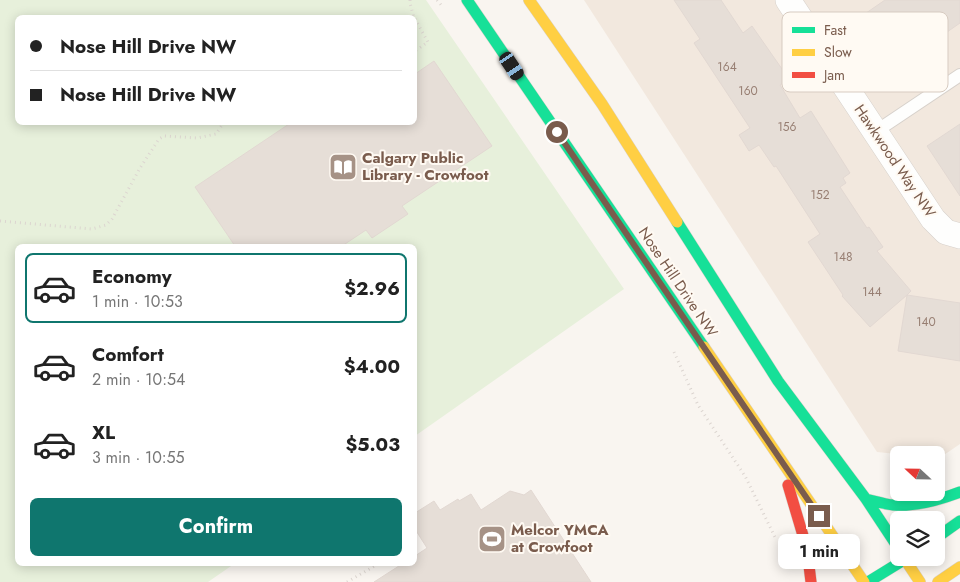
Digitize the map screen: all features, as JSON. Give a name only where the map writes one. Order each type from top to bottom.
[{"type":"main road","name":"Nose Hill Drive NW","points":[[467,0],[864,582]]},
{"type":"main road","name":"Nose Hill Drive NW","points":[[530,0],[602,104],[778,381],[866,499],[890,535]]},
{"type":"main road","points":[[780,458],[807,549],[811,582]]},
{"type":"main road","points":[[866,499],[892,505],[906,505],[960,492]]},
{"type":"main road","points":[[945,532],[960,521]]},
{"type":"main road","points":[[868,582],[890,566]]},
{"type":"main road","name":"Nose Hill Drive NW","points":[[910,566],[920,582]]},
{"type":"main road","points":[[938,582],[960,568]]},
{"type":"street","name":"Hawkwood Way NW","points":[[851,92],[933,219],[946,232],[960,236]]},
{"type":"lane","points":[[948,83],[960,75]]},
{"type":"lane","points":[[875,132],[935,92]]},
{"type":"path","points":[[410,0],[414,15]]},
{"type":"path","points":[[437,0],[443,8]]},
{"type":"path","points":[[417,22],[428,42],[417,50]]},
{"type":"path","points":[[0,221],[92,229],[106,225],[112,219],[140,168],[159,139],[170,135],[197,138],[216,134],[222,125]]},
{"type":"path","points":[[671,346],[698,405],[745,476],[776,539]]},
{"type":"path","points":[[347,582],[375,566]]},
{"type":"shaded area","points":[[584,0],[960,0],[960,444],[945,454],[945,446],[890,446],[890,453],[877,452]]},
{"type":"green space","points":[[0,0],[426,0],[624,289],[417,435],[417,244],[15,244],[15,566],[231,566],[208,582],[0,582]]},
{"type":"building","points":[[674,0],[721,0],[743,33],[752,26],[782,69],[782,84],[780,85],[782,92],[784,92],[800,118],[811,111],[850,173],[843,178],[846,183],[840,187],[867,228],[869,227],[883,247],[877,251],[911,291],[870,327],[842,296],[808,242],[820,234],[776,166],[774,167],[759,145],[749,151],[739,135],[750,128],[694,43],[700,39]]},
{"type":"building","points":[[885,0],[960,0],[960,23],[948,31],[948,12],[868,12]]},
{"type":"building","name":"Calgary Public Library - Crowfoot","points":[[434,61],[492,146],[402,206],[408,214],[372,238],[366,230],[345,244],[234,244],[195,187],[288,125],[417,125],[417,73]]},
{"type":"building","points":[[960,124],[960,196],[927,146]]},
{"type":"building","points":[[907,295],[960,303],[960,361],[898,351]]},
{"type":"building","name":"Melcor YMCA at Crowfoot","points":[[531,490],[591,582],[374,582],[399,566],[417,566],[417,555],[427,548],[417,532],[417,512],[434,501],[440,510],[458,499],[459,501],[471,494],[481,510],[510,491],[524,495]]},
{"type":"traffic: fast","points":[[467,0],[704,347]]},
{"type":"traffic: fast","points":[[677,222],[778,381],[866,499],[890,535]]},
{"type":"traffic: fast","points":[[866,499],[893,505],[910,505],[936,500],[960,492]]},
{"type":"traffic: fast","points":[[945,532],[960,521]]},
{"type":"traffic: fast","points":[[868,582],[894,566]]},
{"type":"traffic: slow","points":[[529,0],[602,104],[677,222]]},
{"type":"traffic: slow","points":[[704,347],[864,582]]},
{"type":"traffic: slow","points":[[909,566],[920,582]]},
{"type":"traffic: slow","points":[[938,582],[960,567]]},
{"type":"traffic: jam","points":[[788,485],[807,549],[811,582]]},
{"type":"place","name":"Calgary Public Library - Crowfoot","points":[[343,167]]},
{"type":"place","name":"Melcor YMCA at Crowfoot","points":[[492,539]]},
{"type":"route","points":[[557,132],[819,516]]}]
